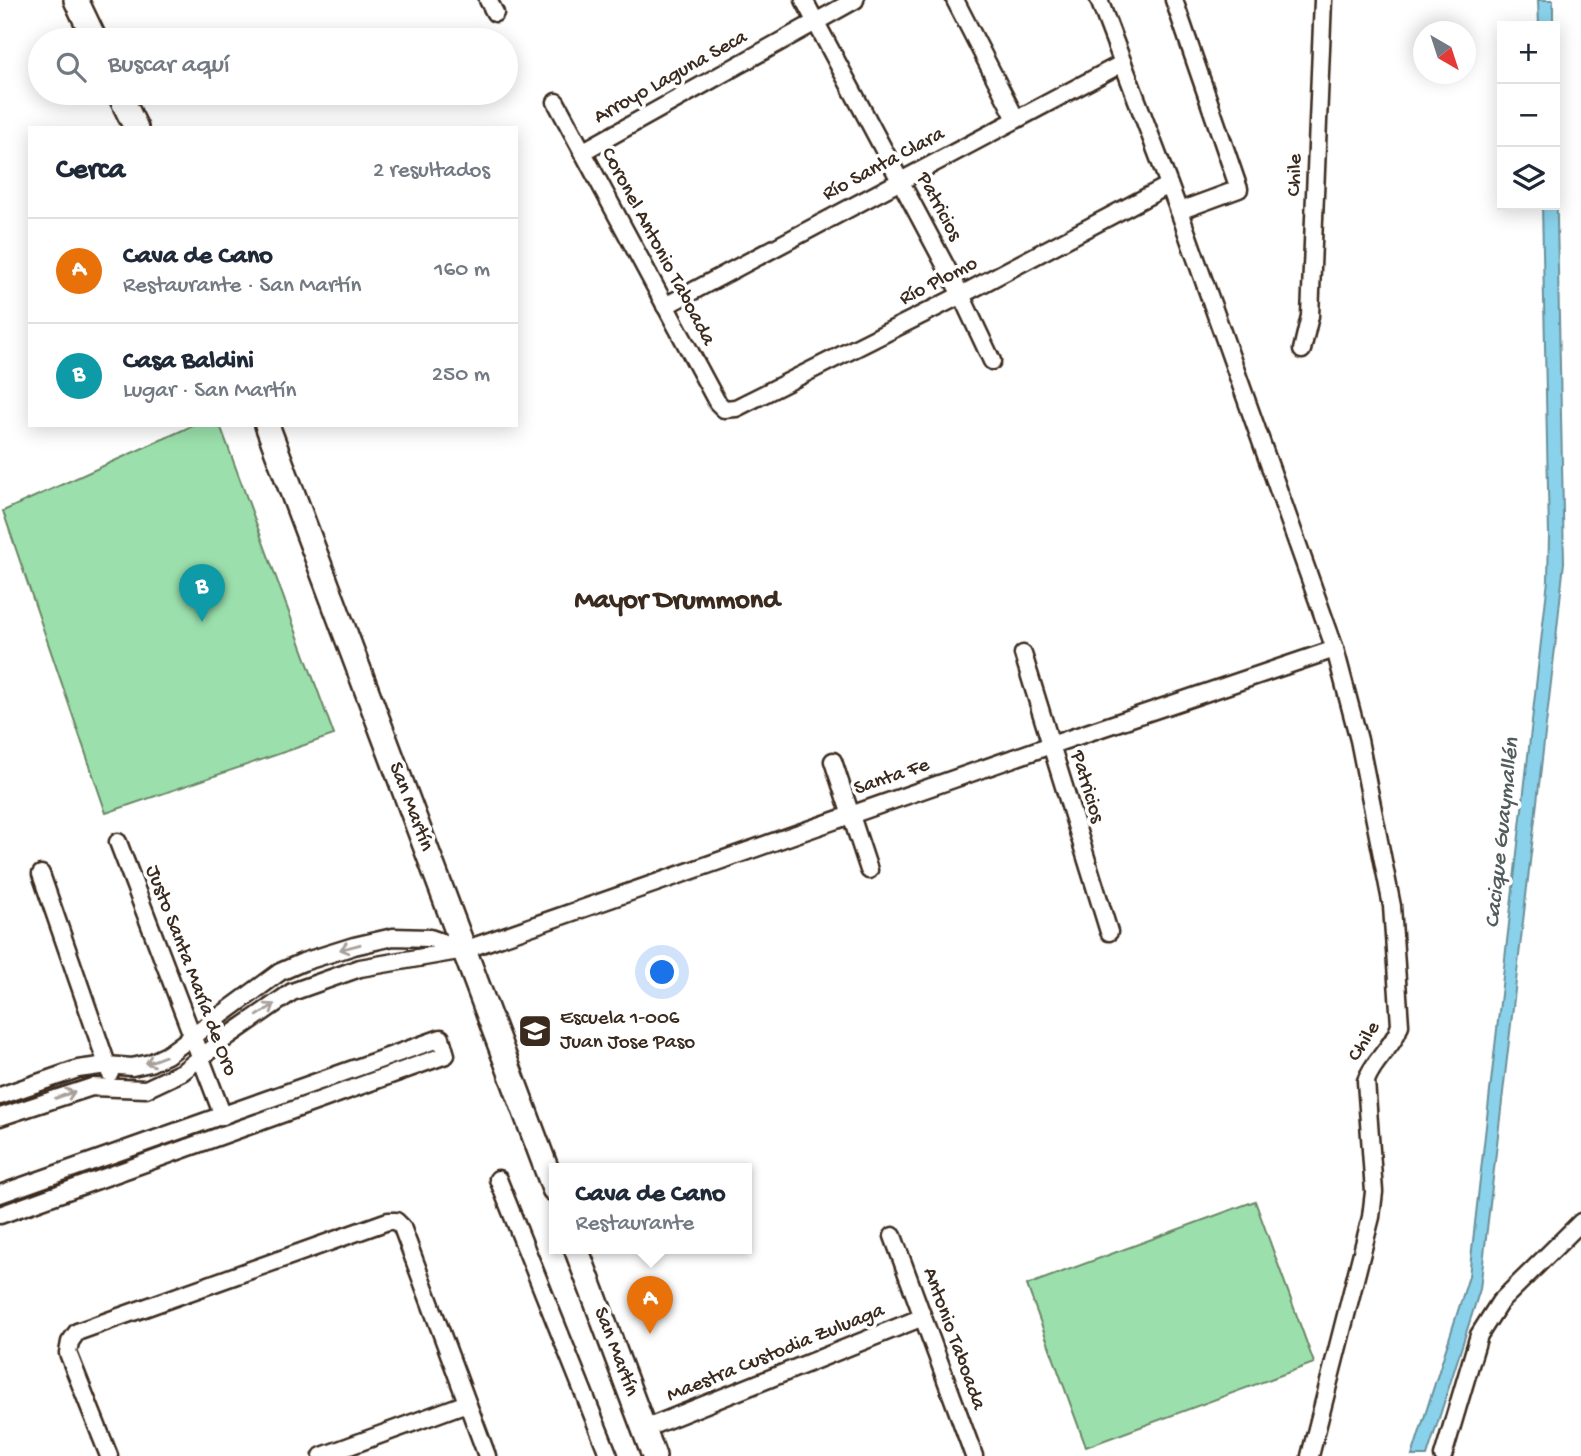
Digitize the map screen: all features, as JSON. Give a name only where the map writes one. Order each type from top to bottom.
[{"type":"main road","points":[[78,1],[90,28]]},
{"type":"main road","points":[[125,105],[135,126]]},
{"type":"main road","name":"San Martín","points":[[268,427],[549,1176]]},
{"type":"main road","name":"San Martín","points":[[578,1254],[654,1456]]},
{"type":"street","name":"Patricios","points":[[804,0],[961,295],[992,361]]},
{"type":"street","name":"Arroyo Laguna Seca","points":[[582,152],[855,0]]},
{"type":"street","points":[[955,0],[1016,119]]},
{"type":"street","name":"Chile","points":[[1099,0],[1179,211],[1335,649],[1359,740],[1392,906],[1399,1025],[1396,1037],[1370,1070],[1366,1081],[1374,1192],[1371,1217],[1310,1456]]},
{"type":"street","points":[[1174,0],[1240,189],[1179,211]]},
{"type":"street","name":"Chile","points":[[1302,350],[1310,316],[1323,0]]},
{"type":"street","name":"Río Santa Clara","points":[[665,306],[1123,63]]},
{"type":"street","name":"Coronel Antonio Taboada","points":[[556,102],[717,402],[724,409]]},
{"type":"street","name":"Río Plomo","points":[[724,409],[736,408],[961,295],[1169,185]]},
{"type":"street","name":"Santa Fe","points":[[0,1117],[81,1089],[146,1089],[167,1081],[292,992],[360,968],[464,950],[1335,649]]},
{"type":"street","name":"Patricios","points":[[1023,654],[1108,933]]},
{"type":"street","points":[[834,761],[869,870]]},
{"type":"street","name":"Justo Santa María de Oro","points":[[118,842],[223,1116]]},
{"type":"street","points":[[41,874],[115,1089]]},
{"type":"street","points":[[0,1096],[78,1069],[107,1065],[132,1067],[150,1063],[167,1055],[280,972],[321,956],[393,937],[430,938],[464,950]]},
{"type":"street","points":[[393,937],[400,961]]},
{"type":"street","points":[[280,972],[292,992]]},
{"type":"street","points":[[0,1194],[441,1038],[446,1055],[0,1214]]},
{"type":"street","points":[[498,1179],[609,1456]]},
{"type":"street","points":[[108,1456],[68,1353],[70,1342],[77,1332],[388,1221],[396,1221],[402,1227],[487,1456]]},
{"type":"street","points":[[1443,1456],[1479,1335],[1500,1302],[1581,1222]]},
{"type":"street","name":"Antonio Taboada","points":[[892,1236],[974,1456]]},
{"type":"street","name":"Maestra Custodia Zuluaga","points":[[644,1429],[923,1317]]},
{"type":"street","points":[[322,1456],[467,1403]]},
{"type":"green space","points":[[190,427],[221,427],[334,735],[106,813],[3,511]]},
{"type":"green space","points":[[1255,1201],[1314,1363],[1086,1447],[1027,1285]]},
{"type":"water","points":[[1538,0],[1553,0],[1553,21],[1539,21]]},
{"type":"water","points":[[1542,210],[1557,210],[1564,562],[1555,648],[1480,1289],[1427,1456],[1412,1456],[1469,1276],[1548,580]]},
{"type":"place","name":"Casa Baldini","points":[[202,622]]},
{"type":"place","name":"Escuela 1-006 Juan Jose Paso","points":[[535,1031]]},
{"type":"place","name":"Cava de Cano","points":[[650,1334]]},
{"type":"district","name":"Mayor Drummond","points":[[677,601]]},
{"type":"water label","name":"Cacique Guaymallén","points":[[1503,833]]}]
